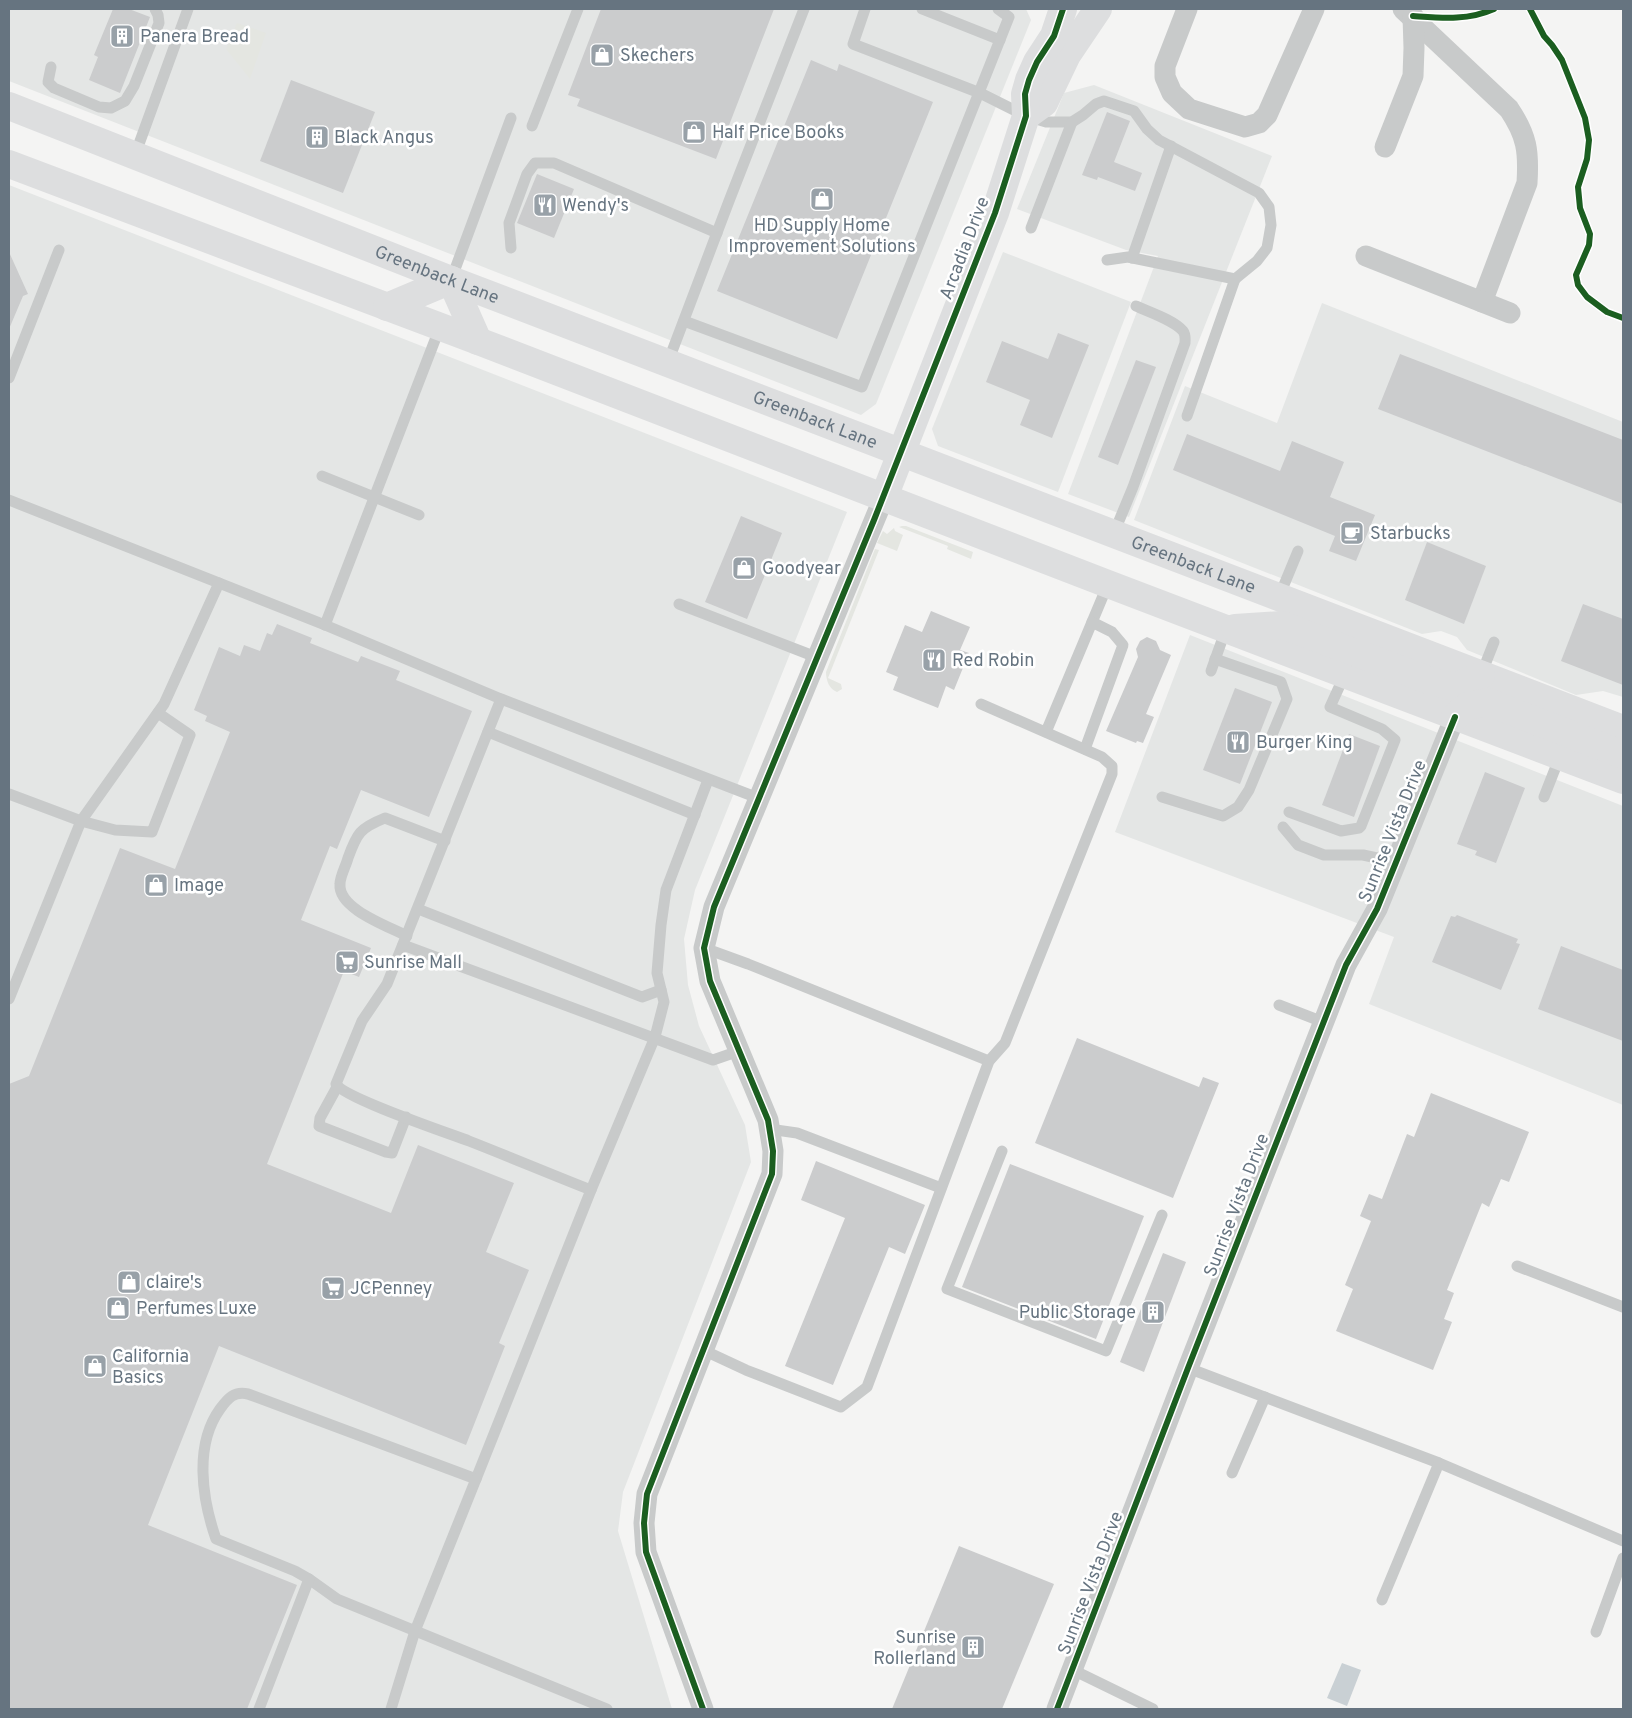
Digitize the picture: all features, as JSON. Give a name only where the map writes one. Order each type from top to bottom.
[{"type":"main road","name":"Arcadia Drive","points":[[884,497],[995,213],[1026,116],[1025,94],[1029,80],[1036,62],[1054,36],[1063,9]]},
{"type":"main road","points":[[1026,116],[1044,103],[1067,55],[1098,9]]},
{"type":"main road","name":"Greenback Lane","points":[[9,106],[451,280],[1279,597],[1366,625],[1480,674],[1623,729]]},
{"type":"main road","points":[[9,164],[478,341],[1623,780]]},
{"type":"main road","points":[[387,307],[451,280],[478,341]]},
{"type":"main road","points":[[1226,628],[1282,625],[1430,681],[1454,688],[1480,674]]},
{"type":"main road","points":[[1455,717],[1467,706],[1488,702],[1623,755]]},
{"type":"street","points":[[1186,9],[1165,66],[1165,77],[1172,93],[1189,109],[1245,127],[1259,123],[1266,115],[1314,9]]},
{"type":"street","points":[[1385,147],[1413,76],[1408,12]]},
{"type":"street","points":[[1408,12],[1509,108],[1520,125],[1526,142],[1527,183],[1482,302]]},
{"type":"street","points":[[1366,256],[1510,314]]},
{"type":"street","points":[[703,1709],[646,1552],[644,1523],[647,1494],[772,1174],[773,1151],[768,1120],[710,981],[704,948],[714,907],[884,497]]},
{"type":"street","name":"Sunrise Vista Drive","points":[[1057,1709],[1323,1022],[1346,965],[1377,909],[1455,717]]},
{"type":"lane","points":[[51,67],[48,82],[54,88],[99,107],[112,108],[126,101],[134,86],[159,23],[155,9]]},
{"type":"lane","points":[[135,155],[188,9]]},
{"type":"lane","points":[[532,126],[578,9]]},
{"type":"lane","points":[[668,362],[804,9]]},
{"type":"lane","points":[[865,9],[853,44],[980,93],[1026,116],[1046,122],[1072,122],[1084,116],[1096,104],[1104,101],[1134,111],[1146,129],[1159,140],[1259,193],[1270,207],[1271,225],[1267,248],[1236,279],[1187,416]]},
{"type":"lane","points":[[922,9],[1000,40]]},
{"type":"lane","points":[[684,321],[862,387],[1009,17],[998,9]]},
{"type":"lane","points":[[451,280],[511,118]]},
{"type":"lane","points":[[1031,228],[1072,122]]},
{"type":"lane","points":[[1132,258],[1171,146]]},
{"type":"lane","points":[[511,248],[509,223],[527,174],[534,162],[554,163],[717,234]]},
{"type":"lane","points":[[9,378],[60,250]]},
{"type":"lane","points":[[1107,260],[1132,258],[1236,279]]},
{"type":"lane","points":[[1114,533],[1186,343],[1185,335],[1181,329],[1136,306]]},
{"type":"lane","points":[[325,625],[440,327]]},
{"type":"lane","points":[[322,476],[419,515]]},
{"type":"lane","points":[[9,500],[325,625],[501,699],[758,798]]},
{"type":"lane","points":[[1279,597],[1298,551]]},
{"type":"lane","points":[[9,999],[81,821],[164,704],[219,583]]},
{"type":"lane","points":[[1046,732],[1108,584]]},
{"type":"lane","points":[[679,604],[816,658]]},
{"type":"lane","points":[[1085,749],[1123,645],[1112,632],[1092,622]]},
{"type":"lane","points":[[1211,671],[1226,628]]},
{"type":"lane","points":[[1480,674],[1494,642]]},
{"type":"lane","points":[[1162,796],[1223,816],[1238,807],[1249,790],[1287,699],[1282,682],[1215,659]]},
{"type":"lane","points":[[1289,812],[1341,831],[1359,828],[1395,740],[1382,729],[1330,707],[1345,674]]},
{"type":"lane","points":[[406,1117],[392,1153],[320,1126],[320,1118],[337,1087],[339,1073],[362,1021],[388,984],[501,699]]},
{"type":"lane","points":[[703,1350],[746,1370],[841,1407],[867,1387],[989,1061],[1005,1043],[1112,774],[1112,766],[1108,761],[1085,749],[981,704]]},
{"type":"lane","points":[[9,794],[81,821],[115,830],[152,832],[190,736],[158,713]]},
{"type":"lane","points":[[488,732],[695,815]]},
{"type":"lane","points":[[1544,797],[1560,756]]},
{"type":"lane","points":[[391,1709],[415,1631],[591,1190],[655,1037],[664,1002],[657,973],[666,890],[708,780]]},
{"type":"lane","points":[[445,841],[385,818],[368,825],[355,837],[340,884],[342,897],[353,909],[405,940],[714,1060],[739,1051]]},
{"type":"lane","points":[[1283,827],[1298,845],[1324,855],[1363,855],[1396,862]]},
{"type":"lane","points":[[418,909],[642,997],[661,990]]},
{"type":"lane","points":[[704,948],[989,1061]]},
{"type":"lane","points":[[1279,1005],[1323,1022]]},
{"type":"lane","points":[[337,1087],[406,1117],[591,1190]]},
{"type":"lane","points":[[769,1129],[797,1133],[941,1188]]},
{"type":"lane","points":[[1002,1151],[947,1289],[1106,1351],[1162,1215]]},
{"type":"lane","points":[[1517,1266],[1623,1307]]},
{"type":"lane","points":[[1188,1368],[1438,1463],[1623,1541]]},
{"type":"lane","points":[[476,1480],[256,1396],[240,1392],[232,1395],[215,1416],[204,1450],[203,1466],[206,1499],[210,1524],[216,1539],[295,1571],[337,1599],[607,1709]]},
{"type":"lane","points":[[1232,1473],[1265,1397]]},
{"type":"lane","points":[[1382,1600],[1438,1463]]},
{"type":"lane","points":[[1596,1632],[1623,1558]]},
{"type":"lane","points":[[259,1709],[309,1579]]},
{"type":"lane","points":[[1073,1670],[1153,1709]]},
{"type":"shaded area","points":[[9,9],[1026,9],[1031,20],[876,404],[861,415],[9,81]]},
{"type":"shaded area","points":[[237,23],[266,33],[250,79],[226,49]]},
{"type":"shaded area","points":[[1094,85],[1272,156],[1129,517],[1068,494],[1158,256],[1126,250],[1017,209],[1064,93]]},
{"type":"shaded area","name":"Sunrise Mall","points":[[9,185],[847,512],[695,890],[684,939],[688,985],[699,1026],[745,1125],[751,1162],[623,1492],[618,1531],[672,1709],[9,1709]]},
{"type":"shaded area","points":[[1003,252],[1131,302],[1058,492],[938,446],[932,429]]},
{"type":"shaded area","points":[[1322,303],[1623,422],[1623,697],[1603,691],[1576,695],[1467,650],[1457,637],[1441,631],[1422,634],[1134,520],[1185,386],[1277,423]]},
{"type":"shaded area","points":[[902,526],[973,552],[971,559],[947,549],[948,546],[899,527]]},
{"type":"shaded area","points":[[894,528],[895,531],[903,535],[897,551],[877,543],[883,531],[887,534]]},
{"type":"shaded area","points":[[875,549],[879,550],[828,678],[841,684],[842,689],[837,692],[829,684],[826,672]]},
{"type":"shaded area","points":[[1190,635],[1623,806],[1623,1105],[1369,1004],[1394,937],[1115,832]]},
{"type":"shaded area","points":[[1342,1663],[1361,1670],[1347,1706],[1327,1698]]},
{"type":"building","name":"Panera Bread","points":[[113,9],[129,9],[150,17],[120,93],[89,80],[98,57],[94,55]]},
{"type":"building","points":[[601,9],[774,9],[716,159],[577,106],[580,99],[568,95]]},
{"type":"building","points":[[811,60],[837,71],[839,64],[933,102],[837,339],[717,291]]},
{"type":"building","name":"Black Angus","points":[[291,80],[375,112],[343,193],[260,161]]},
{"type":"building","points":[[1107,112],[1130,121],[1114,162],[1142,173],[1135,191],[1098,177],[1097,180],[1082,175]]},
{"type":"building","name":"Wendy's","points":[[537,174],[574,189],[554,238],[517,223]]},
{"type":"building","points":[[9,252],[28,294],[23,296],[9,329]]},
{"type":"building","points":[[1058,333],[1089,345],[1052,438],[1020,425],[1030,400],[986,382],[1002,341],[1048,359]]},
{"type":"building","points":[[1400,354],[1623,440],[1623,504],[1378,409]]},
{"type":"building","points":[[1136,360],[1156,367],[1118,465],[1098,457]]},
{"type":"building","points":[[1187,434],[1280,471],[1292,441],[1344,462],[1330,497],[1375,515],[1356,561],[1329,551],[1335,536],[1173,470]]},
{"type":"building","name":"Goodyear","points":[[741,516],[782,533],[747,619],[705,602]]},
{"type":"building","points":[[1427,542],[1486,566],[1464,624],[1405,600]]},
{"type":"building","points":[[1583,604],[1623,619],[1623,685],[1561,661]]},
{"type":"building","name":"Red Robin","points":[[931,611],[970,627],[960,650],[969,653],[954,690],[946,686],[938,708],[893,690],[898,677],[886,672],[905,625],[922,632]]},
{"type":"building","name":"Sunrise Mall","points":[[277,624],[312,638],[310,643],[358,662],[361,656],[400,671],[396,680],[472,711],[429,817],[361,790],[337,849],[330,846],[301,920],[371,948],[359,977],[344,971],[267,1164],[391,1213],[418,1145],[514,1183],[486,1252],[529,1270],[499,1343],[505,1346],[466,1445],[219,1346],[148,1525],[297,1585],[247,1709],[9,1709],[9,1084],[29,1076],[120,848],[175,869],[230,732],[205,721],[207,716],[194,710],[219,647],[240,656],[244,645],[260,651],[267,633],[272,635]]},
{"type":"building","points":[[1147,637],[1156,641],[1160,650],[1171,655],[1146,714],[1154,717],[1143,743],[1137,741],[1136,743],[1106,731],[1138,657],[1136,649],[1140,641]]},
{"type":"building","points":[[1235,688],[1272,702],[1240,784],[1203,770]]},
{"type":"building","points":[[1349,734],[1380,746],[1354,817],[1322,805]]},
{"type":"building","points":[[1485,772],[1525,788],[1496,863],[1475,855],[1477,851],[1457,844]]},
{"type":"building","points":[[1457,915],[1518,939],[1516,943],[1520,944],[1501,990],[1432,962],[1451,916],[1455,917]]},
{"type":"building","points":[[1561,946],[1623,970],[1623,1041],[1538,1009]]},
{"type":"building","points":[[1077,1038],[1199,1087],[1203,1077],[1219,1083],[1173,1198],[1035,1143]]},
{"type":"building","points":[[1431,1093],[1529,1132],[1509,1182],[1501,1179],[1489,1207],[1482,1203],[1447,1290],[1454,1293],[1444,1319],[1452,1322],[1433,1370],[1336,1331],[1353,1289],[1345,1285],[1371,1221],[1360,1216],[1369,1194],[1382,1199],[1407,1134],[1414,1137]]},
{"type":"building","points":[[816,1161],[925,1205],[905,1254],[889,1247],[833,1385],[785,1366],[845,1218],[801,1200]]},
{"type":"building","points":[[1010,1164],[1144,1216],[1096,1339],[962,1287]]},
{"type":"building","name":"Public Storage","points":[[1163,1253],[1186,1262],[1144,1372],[1120,1362]]},
{"type":"building","name":"Sunrise Rollerland","points":[[959,1546],[1054,1584],[1002,1709],[892,1709]]},
{"type":"cycle path","points":[[703,1709],[646,1552],[644,1523],[647,1494],[772,1174],[773,1151],[768,1120],[710,981],[704,948],[714,907],[874,520],[995,213],[1026,116],[1025,94],[1029,80],[1037,62],[1054,36],[1063,9]]},
{"type":"cycle path","points":[[1413,16],[1464,17],[1494,9]]},
{"type":"cycle path","points":[[1530,9],[1544,36],[1562,60],[1585,118],[1589,140],[1587,159],[1578,187],[1580,208],[1590,234],[1589,245],[1576,275],[1578,285],[1587,297],[1607,312],[1623,318]]},
{"type":"cycle path","points":[[1057,1709],[1346,965],[1377,909],[1455,717]]},
{"type":"place","name":"Panera Bread","points":[[122,36]]},
{"type":"place","name":"Skechers","points":[[602,55]]},
{"type":"place","name":"Half Price Books","points":[[694,132]]},
{"type":"place","name":"Black Angus","points":[[317,137]]},
{"type":"place","name":"HD Supply Home Improvement Solutions","points":[[822,199]]},
{"type":"place","name":"Wendy's","points":[[545,205]]},
{"type":"place","name":"Starbucks","points":[[1352,533]]},
{"type":"place","name":"Goodyear","points":[[744,568]]},
{"type":"place","name":"Red Robin","points":[[934,660]]},
{"type":"place","name":"Burger King","points":[[1238,742]]},
{"type":"place","name":"Image","points":[[156,885]]},
{"type":"place","name":"Sunrise Mall","points":[[347,962]]},
{"type":"place","name":"claire's","points":[[129,1282]]},
{"type":"place","name":"JCPenney","points":[[333,1288]]},
{"type":"place","name":"Perfumes Luxe","points":[[118,1308]]},
{"type":"place","name":"Public Storage","points":[[1153,1312]]},
{"type":"place","name":"California Basics","points":[[95,1366]]},
{"type":"place","name":"Sunrise Rollerland","points":[[973,1647]]}]
